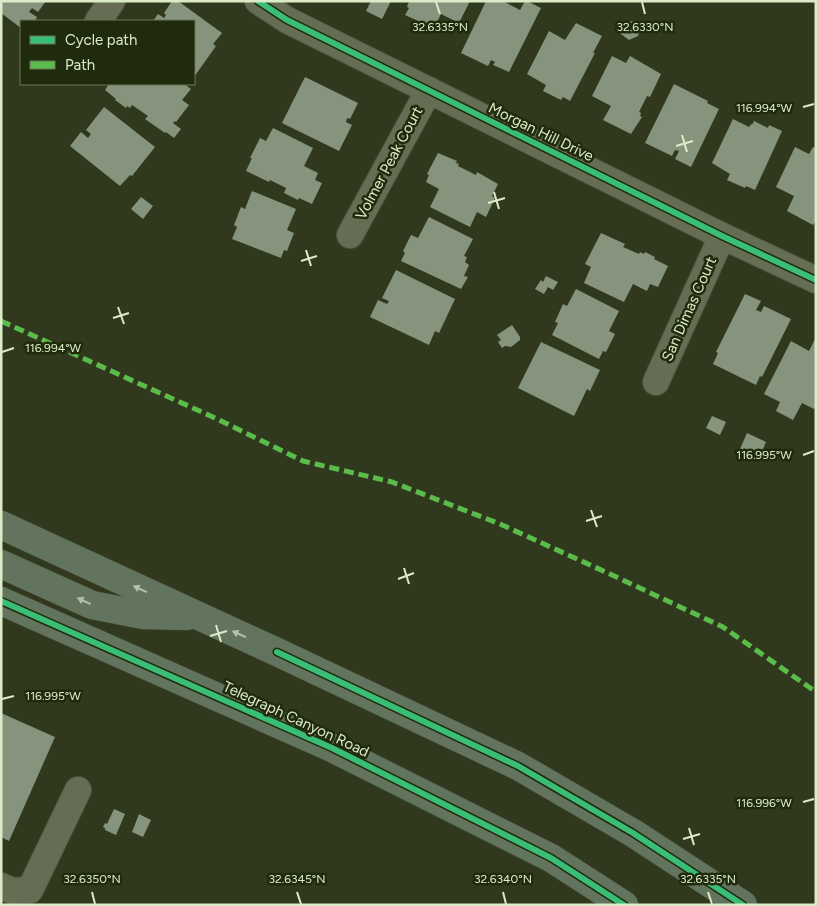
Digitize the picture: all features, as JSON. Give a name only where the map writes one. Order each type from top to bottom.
[{"type":"main road","points":[[1,525],[277,652],[518,766],[634,833],[742,905]]},
{"type":"main road","points":[[1,564],[92,605],[143,615],[200,617]]},
{"type":"main road","name":"Telegraph Canyon Road","points":[[1,601],[332,748],[551,858],[624,905]]},
{"type":"street","points":[[99,20],[112,1]]},
{"type":"street","name":"Morgan Hill Drive","points":[[258,1],[287,20],[722,236],[816,280]]},
{"type":"street","name":"Volmer Peak Court","points":[[350,235],[428,90]]},
{"type":"street","name":"San Dimas Court","points":[[656,382],[722,236]]},
{"type":"street","points":[[1,886],[12,891],[30,890],[78,790]]},
{"type":"building","points":[[1,1],[46,1],[38,12],[32,8],[29,12],[37,17],[36,20],[20,20],[20,27],[1,13]]},
{"type":"building","points":[[172,1],[178,1],[222,33],[213,44],[216,46],[195,76],[195,20],[154,20],[158,14],[164,18],[166,15],[164,13]]},
{"type":"building","points":[[371,1],[391,1],[382,19],[366,11]]},
{"type":"building","points":[[409,1],[470,1],[459,23],[441,14],[434,28],[405,15],[409,8],[407,7]]},
{"type":"building","points":[[486,1],[503,1],[520,10],[525,1],[527,1],[541,8],[509,72],[493,65],[495,62],[491,60],[488,66],[461,53]]},
{"type":"building","points":[[632,21],[640,27],[638,36],[629,40],[621,34],[622,25]]},
{"type":"building","points":[[576,23],[602,36],[570,101],[563,97],[561,100],[543,91],[546,85],[527,74],[549,31],[565,40]]},
{"type":"building","points":[[612,56],[626,63],[630,56],[661,74],[650,97],[647,96],[639,112],[642,117],[631,134],[603,120],[611,106],[592,96]]},
{"type":"building","points":[[305,77],[358,103],[350,119],[347,118],[346,122],[352,125],[339,151],[282,123]]},
{"type":"building","points":[[674,84],[708,101],[707,103],[719,109],[691,167],[675,159],[679,151],[675,150],[672,156],[645,143]]},
{"type":"building","points":[[108,85],[185,85],[191,89],[182,100],[189,105],[176,122],[173,123],[181,129],[174,138],[145,119],[148,116],[132,105],[130,108],[127,106],[126,108],[105,90]]},
{"type":"building","points":[[104,107],[155,147],[132,176],[130,175],[120,186],[70,146],[81,132],[88,138],[91,134],[86,130]]},
{"type":"building","points":[[733,119],[749,127],[754,121],[768,128],[769,125],[782,131],[755,190],[727,180],[730,174],[712,163]]},
{"type":"building","points":[[273,128],[313,148],[304,166],[318,173],[315,180],[322,183],[312,204],[284,193],[286,188],[270,180],[269,182],[246,171],[260,138],[266,141]]},
{"type":"building","points":[[795,147],[809,154],[813,147],[816,148],[816,220],[813,225],[787,211],[794,196],[776,187]]},
{"type":"building","points":[[438,153],[457,161],[458,166],[476,175],[477,172],[498,184],[492,196],[495,198],[486,217],[477,212],[470,227],[430,207],[439,189],[426,182],[429,175],[427,174]]},
{"type":"building","points":[[252,191],[296,209],[287,230],[294,233],[287,251],[284,250],[281,258],[232,239],[237,227],[234,225],[241,207],[245,209]]},
{"type":"building","points":[[141,197],[153,206],[143,219],[131,209]]},
{"type":"building","points":[[429,217],[473,239],[464,256],[467,257],[465,262],[469,265],[464,276],[468,277],[461,289],[401,261],[405,253],[403,251],[411,235],[418,238]]},
{"type":"building","points":[[601,233],[625,244],[623,247],[639,254],[640,252],[644,254],[645,252],[668,266],[658,287],[650,284],[647,291],[633,284],[624,302],[584,283],[591,267],[585,264]]},
{"type":"building","points":[[396,270],[455,299],[439,333],[435,331],[429,345],[370,317],[378,300],[387,304],[389,301],[382,298]]},
{"type":"building","points":[[546,276],[558,282],[553,290],[548,287],[544,294],[535,289],[541,280],[543,282]]},
{"type":"building","points":[[576,289],[619,311],[609,331],[615,334],[606,352],[603,351],[599,359],[552,335],[558,323],[555,322],[563,304],[567,306]]},
{"type":"building","points":[[745,294],[761,301],[756,310],[761,312],[764,306],[791,319],[762,377],[760,376],[756,385],[713,364],[718,353],[716,352]]},
{"type":"building","points":[[512,325],[520,340],[511,347],[505,346],[502,348],[498,342],[501,340],[497,335]]},
{"type":"building","points":[[816,337],[816,406],[814,409],[802,403],[793,420],[776,411],[780,402],[764,394],[791,341],[809,351]]},
{"type":"building","points":[[541,342],[600,370],[590,391],[587,389],[574,416],[518,388]]},
{"type":"building","points":[[712,416],[726,422],[720,435],[706,428]]},
{"type":"building","points":[[747,433],[766,442],[759,458],[740,449]]},
{"type":"building","points":[[1,713],[55,737],[9,841],[1,837]]},
{"type":"building","points":[[114,809],[125,814],[116,835],[105,830],[103,827],[105,823],[107,824]]},
{"type":"building","points":[[139,814],[151,820],[143,837],[132,832]]},
{"type":"marked path","points":[[1,321],[215,418],[303,461],[392,482],[500,524],[610,574],[723,627],[816,692]]},
{"type":"cycle path","points":[[258,1],[287,20],[722,236],[816,280]]},
{"type":"cycle path","points":[[1,601],[332,748],[551,858],[624,905]]},
{"type":"cycle path","points":[[277,652],[518,766],[633,833],[743,905]]}]
